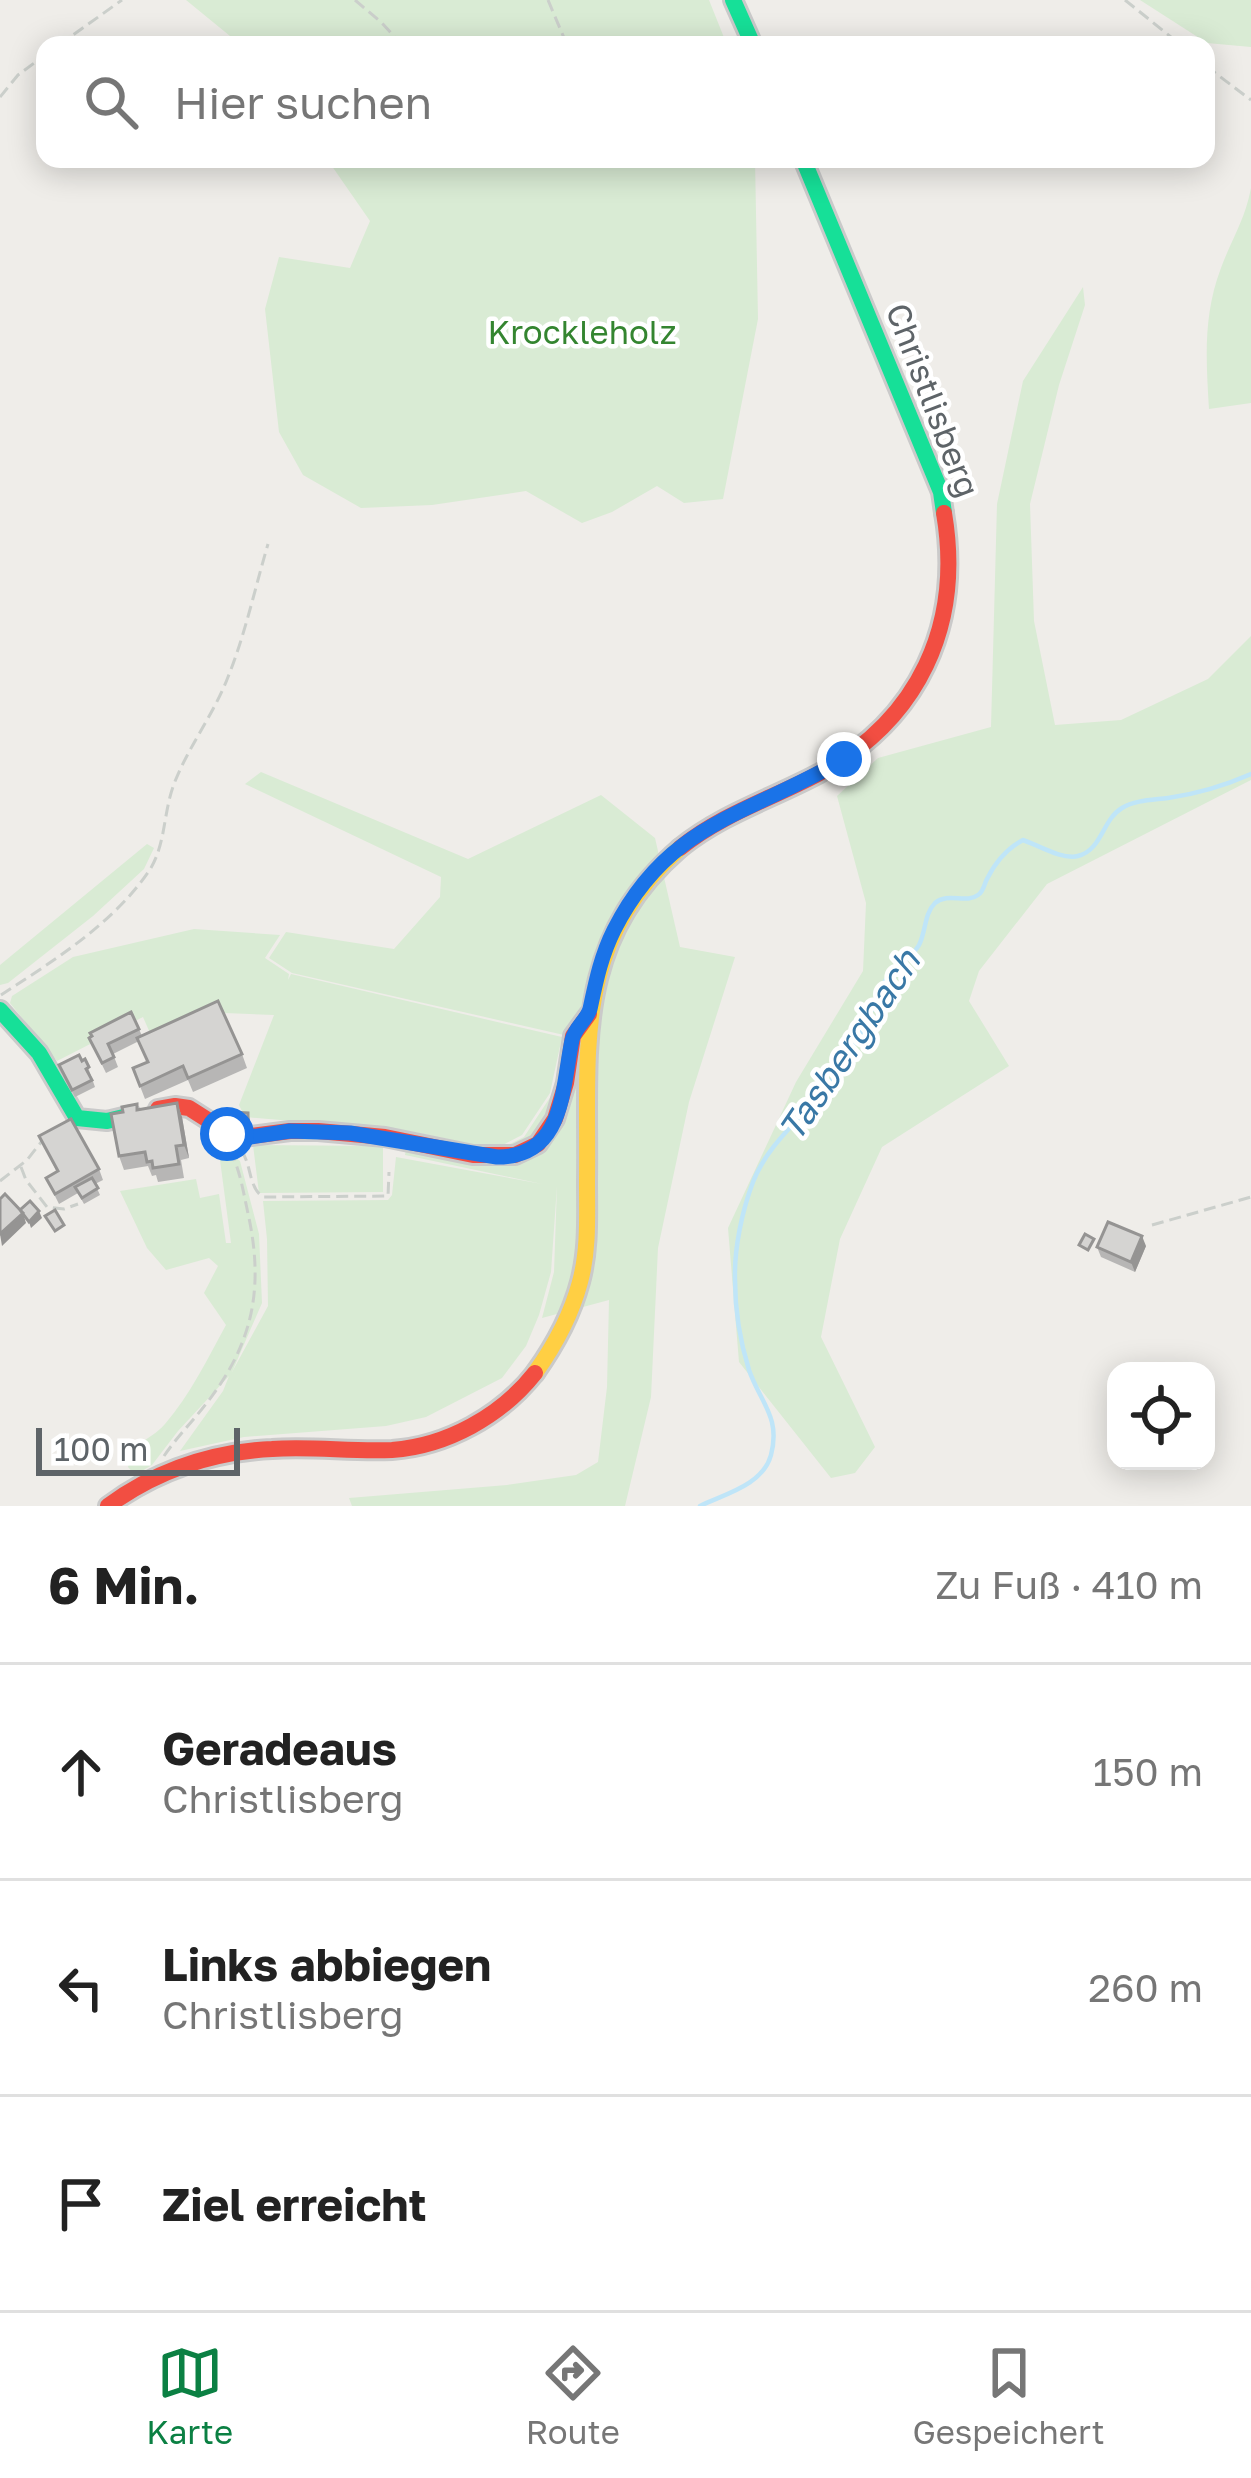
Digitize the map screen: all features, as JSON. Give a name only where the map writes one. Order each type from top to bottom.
[{"type":"main road","points":[[733,0],[749,36]]},
{"type":"main road","name":"Christlisberg","points":[[108,1506],[156,1474],[217,1456],[256,1450],[395,1449],[430,1442],[490,1415],[527,1384],[565,1329],[584,1275],[589,1014],[598,969],[613,932],[659,866],[696,834],[824,771],[869,740],[896,715],[929,665],[941,634],[949,589],[949,550],[940,492],[807,168]]},
{"type":"main road","points":[[0,1010],[39,1053],[77,1118],[107,1121],[182,1106],[199,1113],[227,1139]]},
{"type":"main road","name":"Christlisberg","points":[[227,1139],[318,1131],[385,1137],[473,1155],[523,1153],[538,1144],[555,1119],[573,1036],[589,1014]]},
{"type":"path","points":[[72,36],[122,0]]},
{"type":"path","points":[[355,0],[394,36]]},
{"type":"path","points":[[548,0],[563,36]]},
{"type":"path","points":[[1125,0],[1170,36]]},
{"type":"path","points":[[0,97],[10,82],[36,62]]},
{"type":"path","points":[[1215,73],[1251,100]]},
{"type":"path","points":[[0,997],[99,926],[147,874],[160,851],[176,777],[230,673],[268,544]]},
{"type":"path","points":[[0,1181],[47,1136]]},
{"type":"path","points":[[227,1139],[247,1158],[254,1189],[263,1197],[388,1196],[388,1172]]},
{"type":"path","points":[[156,1474],[179,1433],[226,1376],[248,1330],[255,1300],[254,1241],[227,1139]]},
{"type":"path","points":[[21,1165],[26,1180],[47,1207],[64,1209],[78,1204]]},
{"type":"path","points":[[1152,1225],[1251,1197]]},
{"type":"green space","points":[[186,0],[709,0],[723,36],[230,36]]},
{"type":"green space","points":[[1140,0],[1251,0],[1251,47],[1215,44],[1215,36],[1196,36]]},
{"type":"green space","name":"Krockleholz","points":[[333,168],[755,168],[758,319],[723,499],[684,503],[657,486],[582,523],[526,491],[432,505],[361,508],[303,475],[279,432],[265,309],[279,257],[350,268],[370,221]]},
{"type":"green space","points":[[1251,188],[1251,403],[1209,409],[1211,303]]},
{"type":"green space","points":[[1083,287],[1085,305],[1059,385],[1030,504],[1034,621],[1055,725],[1121,720],[1208,679],[1251,636],[1251,780],[1047,884],[979,971],[969,1001],[1009,1066],[882,1147],[840,1239],[821,1337],[875,1447],[855,1473],[831,1478],[739,1362],[728,1228],[796,1082],[863,971],[866,903],[837,796],[878,758],[991,727],[997,504],[1023,381]]},
{"type":"green space","points":[[261,772],[468,859],[601,795],[655,838],[680,947],[735,957],[689,1102],[658,1248],[651,1397],[625,1506],[352,1506],[349,1498],[507,1485],[576,1475],[598,1462],[607,1387],[609,1300],[542,1318],[554,1272],[557,1186],[551,1272],[539,1315],[526,1346],[502,1378],[426,1417],[386,1426],[244,1437],[180,1451],[229,1376],[152,1465],[135,1475],[128,1467],[139,1445],[183,1401],[226,1325],[204,1293],[218,1266],[209,1258],[166,1270],[147,1248],[120,1191],[196,1179],[200,1198],[219,1194],[226,1243],[231,1243],[218,1145],[240,1161],[259,1234],[262,1303],[232,1372],[268,1306],[263,1201],[388,1200],[396,1157],[542,1184],[405,1155],[409,1134],[496,1151],[524,1137],[553,1093],[564,1035],[292,973],[269,958],[286,932],[394,949],[440,897],[441,877],[245,784]]},
{"type":"green space","points":[[147,844],[154,848],[144,869],[93,916],[0,985],[0,965]]},
{"type":"green space","points":[[194,929],[280,935],[265,958],[289,974],[288,980],[291,974],[562,1037],[550,1093],[522,1135],[495,1149],[409,1131],[245,1117],[239,1105],[274,1015],[199,1012],[150,1033],[143,1017],[57,1061],[10,1003],[12,996],[73,957]]},
{"type":"green space","points":[[253,1145],[383,1146],[383,1192],[259,1193]]},
{"type":"building","points":[[218,1001],[242,1054],[188,1078],[183,1066],[140,1086],[133,1068],[148,1062],[137,1038]]},
{"type":"building","points":[[131,1012],[139,1029],[108,1044],[114,1057],[102,1063],[90,1033]]},
{"type":"building","points":[[79,1055],[92,1080],[72,1090],[59,1065]]},
{"type":"building","points":[[177,1103],[184,1145],[176,1146],[179,1164],[153,1168],[145,1152],[119,1156],[111,1114],[137,1104],[137,1110]]},
{"type":"building","points":[[230,1112],[248,1113],[248,1126],[229,1125]]},
{"type":"building","points":[[71,1119],[99,1169],[55,1194],[46,1178],[58,1171],[39,1136]]},
{"type":"building","points":[[92,1178],[98,1188],[82,1198],[75,1187]]},
{"type":"building","points":[[5,1194],[23,1213],[0,1234],[0,1199]]},
{"type":"building","points":[[30,1201],[39,1211],[29,1222],[20,1210]]},
{"type":"building","points":[[55,1210],[64,1225],[55,1231],[45,1216]]},
{"type":"building","points":[[1108,1222],[1142,1236],[1131,1262],[1097,1247]]},
{"type":"building","points":[[1085,1234],[1094,1239],[1088,1250],[1079,1245]]},
{"type":"waterway","name":"Tasbergbach","points":[[700,1506],[742,1487],[760,1474],[771,1455],[771,1420],[746,1359],[736,1303],[737,1243],[753,1182],[769,1153],[840,1068],[887,978],[919,945],[931,907],[946,898],[978,895],[998,862],[1023,840],[1058,854],[1078,856],[1092,848],[1115,813],[1127,805],[1200,792],[1251,774]]},
{"type":"traffic: fast","points":[[733,0],[749,36]]},
{"type":"traffic: fast","points":[[807,168],[941,492],[944,513]]},
{"type":"traffic: fast","points":[[0,1010],[39,1053],[77,1118],[107,1121],[132,1115]]},
{"type":"traffic: slow","points":[[535,1373],[567,1318],[583,1270],[589,1043],[603,961],[620,922],[645,884],[680,848]]},
{"type":"traffic: jam","points":[[680,848],[853,752],[907,697],[926,665],[947,593],[944,513]]},
{"type":"traffic: jam","points":[[158,1109],[189,1108],[236,1138],[318,1131],[385,1137],[473,1155],[515,1155],[538,1144],[555,1119],[573,1036],[589,1014]]},
{"type":"traffic: jam","points":[[108,1506],[165,1473],[228,1454],[287,1448],[392,1450],[433,1442],[489,1415],[535,1373]]},
{"type":"route","points":[[227,1134],[244,1138],[290,1131],[350,1133],[497,1157],[535,1148],[560,1109],[573,1036],[589,1014],[604,952],[646,881],[696,834],[844,759]]}]
